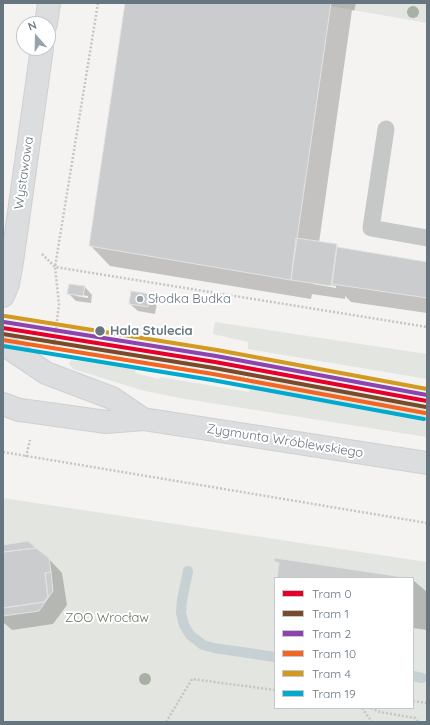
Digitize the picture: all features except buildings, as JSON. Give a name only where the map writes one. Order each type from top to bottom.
[{"type":"main road","points":[[47,16],[49,3]]},
{"type":"main road","name":"Wystawowa","points":[[3,296],[8,284],[12,262],[41,56]]},
{"type":"main road","name":"Zygmunta Wróblewskiego","points":[[3,344],[46,373],[112,398],[143,419]]},
{"type":"main road","name":"Zygmunta Wróblewskiego","points":[[3,404],[19,410],[106,422],[143,419],[427,463]]},
{"type":"lane","points":[[386,129],[371,228],[427,238]]},
{"type":"path","points":[[53,349],[59,304],[55,267],[98,3]]},
{"type":"path","points":[[39,251],[55,267],[427,327]]},
{"type":"path","points":[[77,352],[249,379]]},
{"type":"path","points":[[26,457],[30,436]]},
{"type":"path","points":[[3,452],[427,523]]},
{"type":"path","points":[[166,722],[192,679],[274,690]]},
{"type":"path","points":[[414,701],[427,703]]},
{"type":"path","points":[[363,709],[372,722]]},
{"type":"path","points":[[373,709],[380,712],[415,718],[418,722]]},
{"type":"green space","points":[[331,3],[427,3],[427,23],[330,6]]},
{"type":"green space","points":[[215,322],[427,354],[427,379],[248,349],[248,342],[213,334]]},
{"type":"green space","points":[[71,360],[136,369],[135,373],[159,379],[160,377],[249,392],[251,378],[427,408],[427,437],[179,398],[141,390],[73,369],[69,364]]},
{"type":"green space","name":"ZOO Wrocław","points":[[3,498],[427,562],[427,722],[3,722]]},
{"type":"waterway","points":[[188,571],[181,613],[184,625],[190,635],[203,645],[214,648],[274,657]]},
{"type":"waterway","points":[[414,676],[422,678]]},
{"type":"tram line","name":"4","points":[[5,316],[217,350],[427,389]]},
{"type":"tram line","name":"2","points":[[4,322],[216,356],[427,395]]},
{"type":"tram line","name":"0","points":[[3,328],[215,362],[427,401]]},
{"type":"tram line","name":"1","points":[[3,334],[214,368],[426,407]]},
{"type":"tram line","name":"10","points":[[3,340],[213,374],[425,413]]},
{"type":"tram line","name":"19","points":[[3,346],[212,380],[424,419]]},
{"type":"place","name":"Słodka Budka","points":[[140,299]]},
{"type":"place","name":"Hala Stulecia","points":[[100,331]]}]
